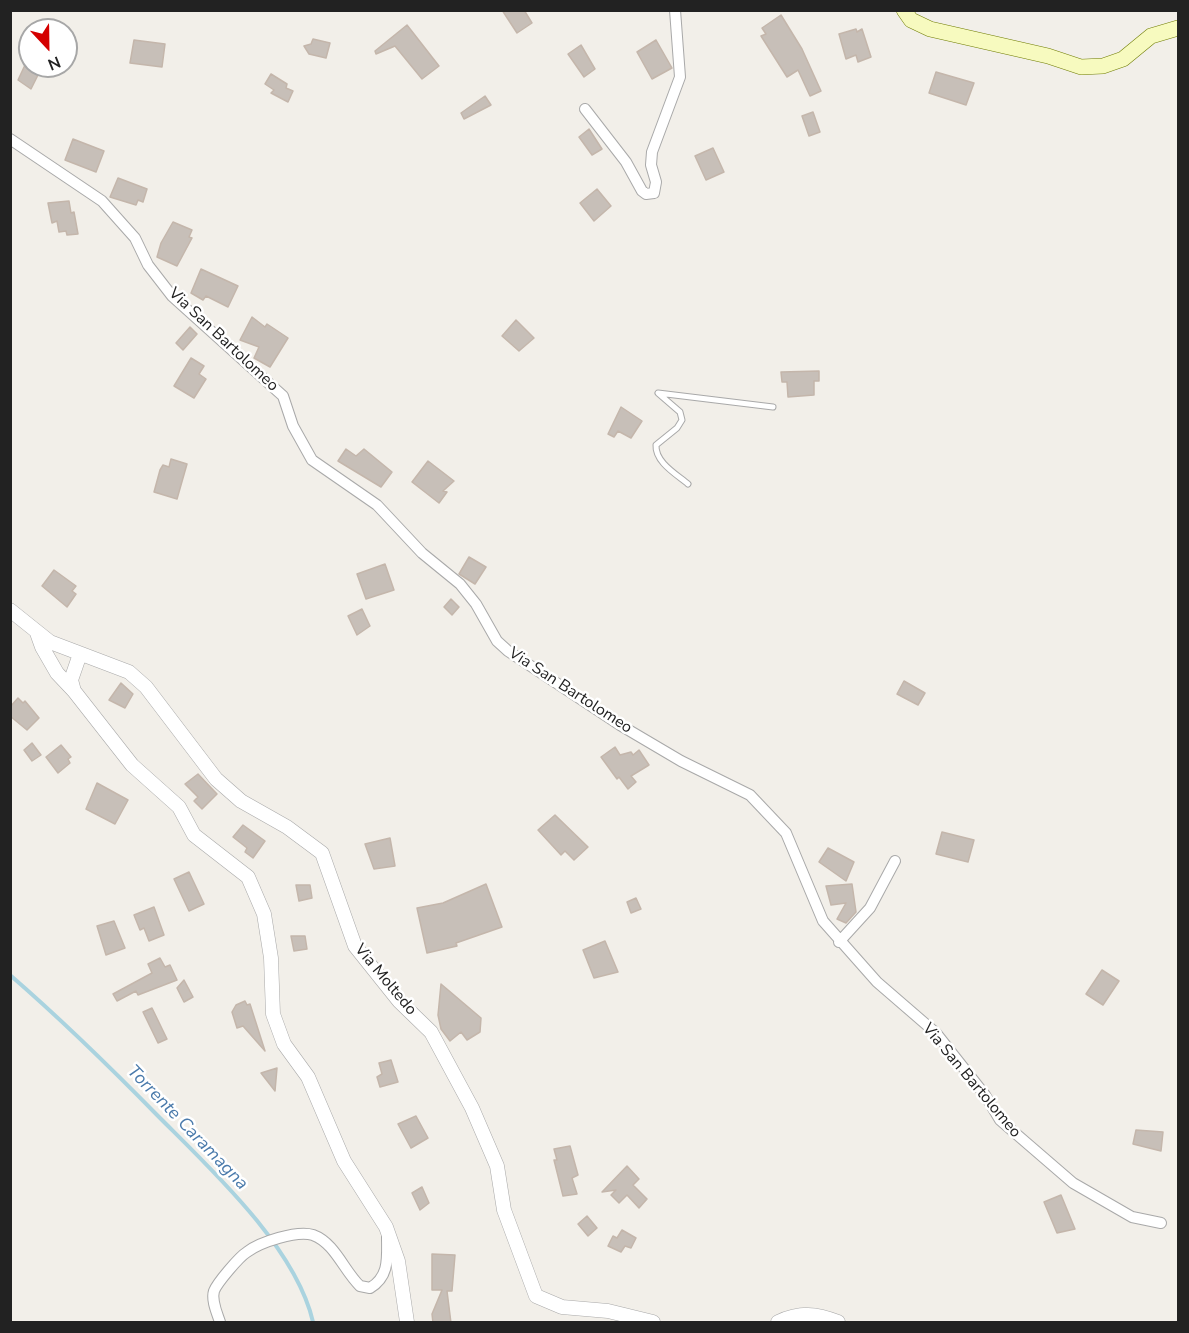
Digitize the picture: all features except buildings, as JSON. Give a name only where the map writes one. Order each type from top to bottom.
[{"type":"main road","points":[[904,10],[911,20],[930,29],[1048,56],[1082,68],[1103,66],[1123,59],[1151,36],[1179,28]]},
{"type":"street","points":[[585,109],[626,162],[642,191],[646,194],[654,193],[656,182],[651,165],[652,152],[680,77],[675,10]]},
{"type":"street","name":"Via San Bartolomeo","points":[[10,139],[102,201],[135,238],[148,265],[172,296],[283,396],[294,426],[312,460],[377,505],[422,553],[460,584],[476,604],[497,641],[508,651],[620,725],[681,762],[736,786],[766,809],[786,833],[823,921],[839,942],[877,982],[936,1033],[985,1095],[1000,1120],[1022,1142],[1091,1195],[1132,1217],[1161,1223]]},
{"type":"street","name":"Via Moltedo","points":[[10,610],[37,633],[80,654],[129,672],[146,687],[216,779],[241,801],[287,827],[322,853],[355,946],[399,1001],[431,1032],[472,1108],[497,1167],[504,1210],[536,1296],[562,1307],[608,1311],[653,1323]]},
{"type":"street","points":[[37,633],[48,660],[132,765],[179,807],[194,835],[248,877],[264,914],[271,958],[273,1014],[276,1024],[285,1044],[308,1077],[344,1161],[386,1227],[398,1261],[407,1323]]},
{"type":"street","points":[[74,691],[71,680],[80,654]]},
{"type":"street","points":[[839,942],[870,908],[895,861]]},
{"type":"street","points":[[220,1323],[213,1300],[214,1290],[247,1251],[296,1233],[312,1235],[321,1240],[342,1262],[360,1286],[370,1288],[378,1283],[387,1265],[386,1227]]},
{"type":"street","points":[[778,1323],[794,1315],[806,1314],[838,1323]]},
{"type":"lane","points":[[688,484],[659,459],[655,452],[656,445],[677,428],[682,420],[680,412],[658,393],[773,406]]},
{"type":"waterway","name":"Torrente Caramagna","points":[[10,975],[123,1080],[250,1212],[289,1266],[304,1294],[313,1322]]}]
